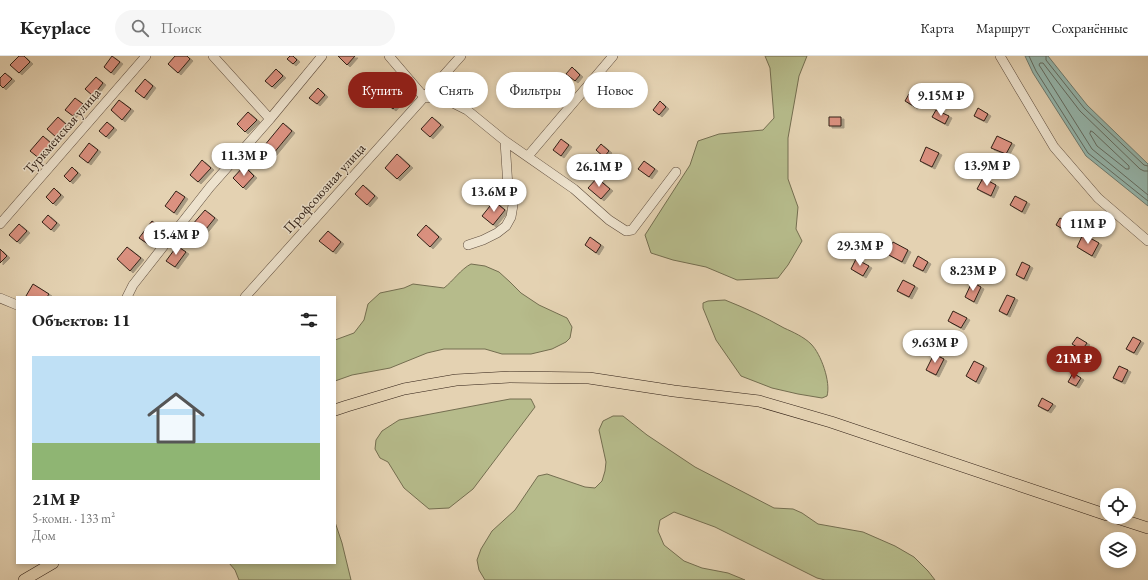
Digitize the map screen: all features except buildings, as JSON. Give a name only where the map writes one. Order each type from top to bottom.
[{"type":"main road","points":[[336,410],[404,389],[456,380],[510,377],[589,378],[674,391],[759,401],[831,422],[1100,513]]},
{"type":"main road","points":[[1136,524],[1148,528]]},
{"type":"main road","points":[[24,580],[51,564]]},
{"type":"street","name":"Туркменская улица","points":[[0,224],[146,56]]},
{"type":"street","points":[[213,56],[270,118]]},
{"type":"street","points":[[128,296],[134,285],[210,187],[322,56]]},
{"type":"street","points":[[389,56],[424,97],[447,100],[467,110],[505,140],[574,189],[609,220],[626,231],[632,230],[676,172]]},
{"type":"street","name":"Профсоюзная улица","points":[[246,296],[461,56]]},
{"type":"street","points":[[528,156],[613,56]]},
{"type":"street","points":[[1000,56],[1054,147],[1098,198],[1148,241]]},
{"type":"street","points":[[468,245],[483,240],[496,233],[506,226],[511,217],[513,206],[508,188],[505,140]]},
{"type":"street","points":[[0,298],[16,305]]},
{"type":"green space","points":[[765,56],[807,56],[799,76],[788,138],[788,179],[798,207],[796,229],[802,241],[788,265],[778,278],[737,280],[706,267],[673,260],[651,253],[645,235],[690,165],[698,141],[719,134],[763,130],[774,118],[770,68]]},
{"type":"green space","points":[[471,264],[485,266],[499,272],[521,293],[539,305],[567,318],[572,327],[570,338],[566,342],[552,349],[531,354],[502,354],[485,349],[444,349],[427,353],[390,368],[352,375],[336,381],[336,340],[354,333],[364,320],[368,304],[380,293],[404,288],[413,284],[444,288]]},
{"type":"green space","points":[[725,300],[770,320],[805,339],[811,344],[822,361],[828,383],[827,396],[822,398],[772,388],[741,376],[716,340],[703,308],[703,303],[708,301]]},
{"type":"green space","points":[[510,399],[531,399],[535,407],[473,489],[449,508],[429,509],[404,488],[388,462],[380,458],[375,449],[376,440],[382,431],[399,420]]},
{"type":"green space","points":[[613,416],[623,416],[647,435],[695,467],[774,508],[793,509],[802,513],[818,524],[863,532],[895,546],[914,557],[935,580],[825,580],[817,578],[715,527],[674,512],[660,520],[658,531],[664,545],[684,561],[702,568],[728,573],[745,580],[485,580],[479,570],[477,560],[481,549],[492,531],[515,510],[538,476],[547,474],[585,487],[595,488],[602,481],[606,462],[599,430],[603,421]]},
{"type":"green space","points":[[336,525],[351,580],[239,580],[235,570],[230,564],[336,564]]},
{"type":"water","points":[[1025,56],[1048,56],[1087,105],[1148,164],[1148,206],[1086,156],[1033,73]]}]
